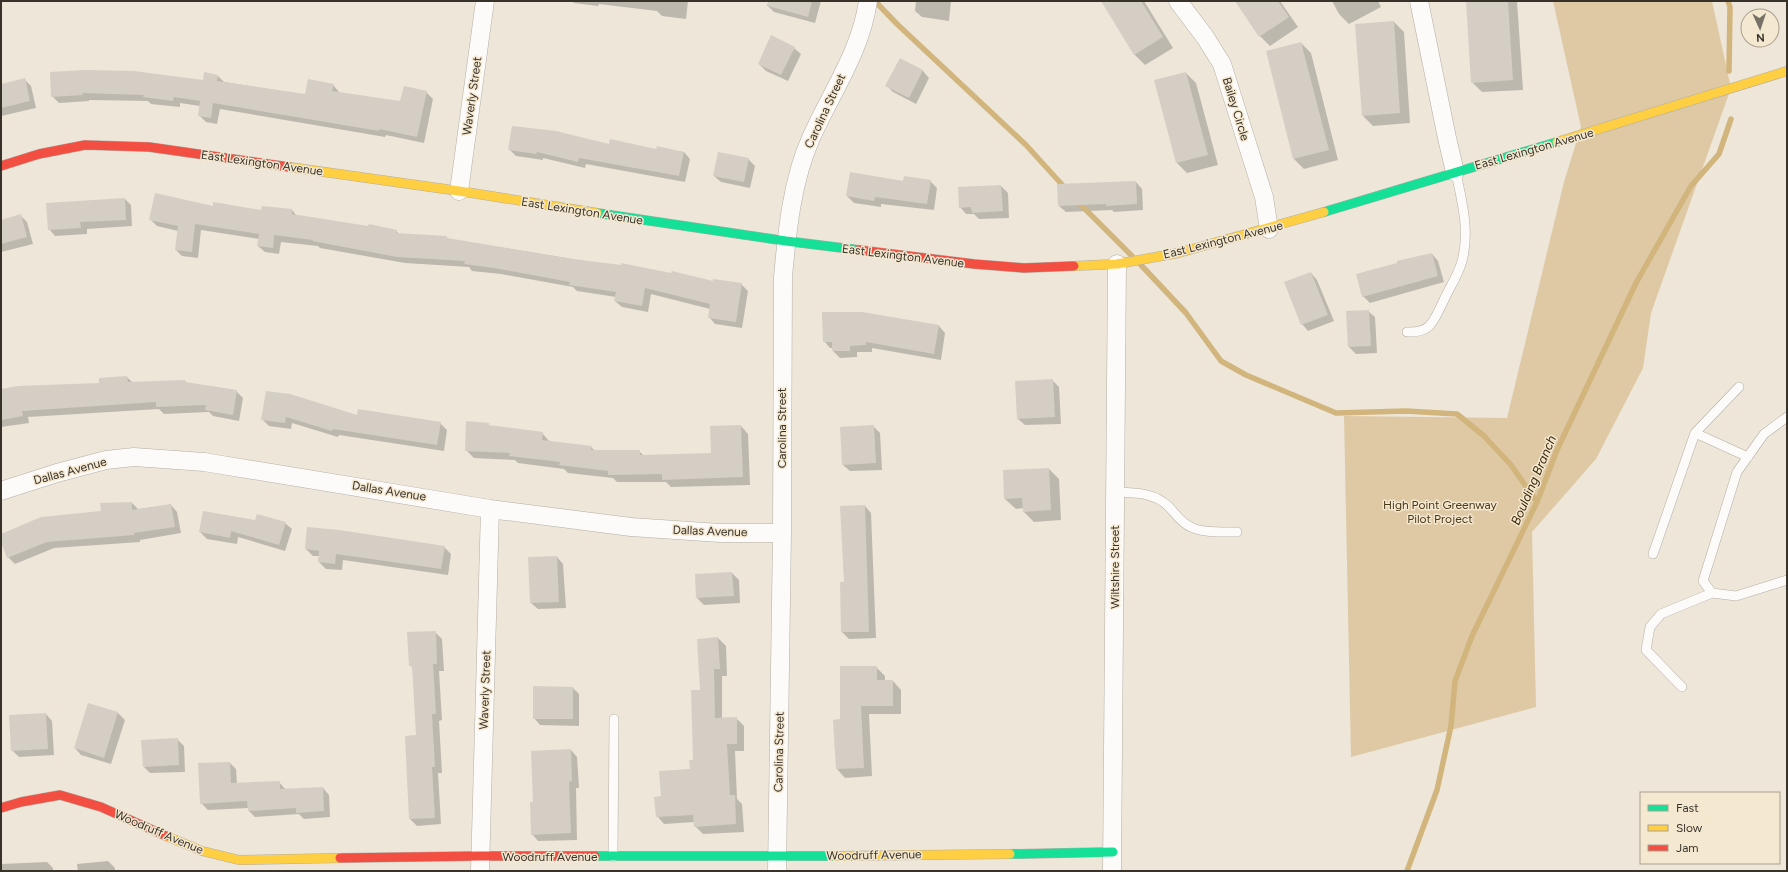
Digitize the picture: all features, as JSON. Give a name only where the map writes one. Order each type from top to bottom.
[{"type":"main road","name":"East Lexington Avenue","points":[[1,166],[39,154],[86,145],[149,147],[459,190],[621,217],[786,241],[974,264],[1024,268],[1117,264],[1178,253],[1269,229],[1654,113],[1787,71]]},
{"type":"main road","name":"Woodruff Avenue","points":[[1,808],[21,802],[60,795],[101,807],[202,851],[239,860],[480,864],[613,857],[777,864],[1113,852]]},
{"type":"street","name":"Waverly Street","points":[[459,190],[485,1]]},
{"type":"street","name":"Carolina Street","points":[[777,864],[782,533],[783,277],[786,241],[794,191],[810,139],[853,54],[866,18],[868,1]]},
{"type":"street","name":"Bailey Circle","points":[[1178,1],[1205,37],[1222,64],[1264,197],[1269,229]]},
{"type":"street","points":[[1419,1],[1447,138],[1456,172]]},
{"type":"street","name":"Wiltshire Street","points":[[1112,871],[1117,264]]},
{"type":"street","name":"Dallas Avenue","points":[[1,491],[57,473],[106,460],[134,456],[204,462],[490,509],[631,527],[720,533],[782,533]]},
{"type":"street","name":"Waverly Street","points":[[480,864],[490,509]]},
{"type":"lane","points":[[1407,332],[1425,330],[1431,324],[1456,278],[1462,260],[1465,221],[1456,172]]},
{"type":"lane","points":[[1653,554],[1695,434],[1739,387]]},
{"type":"lane","points":[[1712,593],[1703,582],[1737,472],[1764,434],[1787,417]]},
{"type":"lane","points":[[1695,434],[1748,457]]},
{"type":"lane","points":[[1116,492],[1142,494],[1157,498],[1167,505],[1183,522],[1192,528],[1237,532]]},
{"type":"lane","points":[[1682,687],[1646,650],[1650,627],[1661,614],[1712,593],[1736,596],[1787,580]]},
{"type":"lane","points":[[613,857],[614,719]]},
{"type":"green space","name":"High Point Greenway Pilot Project","points":[[1553,1],[1712,1],[1731,88],[1651,313],[1643,368],[1596,459],[1532,532],[1536,707],[1351,757],[1344,416],[1507,418],[1564,182],[1581,127]]},
{"type":"building","points":[[768,1],[812,1],[808,17],[768,6]]},
{"type":"building","points":[[1101,1],[1141,1],[1163,37],[1134,55]]},
{"type":"building","points":[[1235,1],[1278,1],[1289,17],[1259,37]]},
{"type":"building","points":[[1466,1],[1508,1],[1513,80],[1471,83]]},
{"type":"building","points":[[1394,21],[1400,113],[1362,116],[1355,24]]},
{"type":"building","points":[[771,35],[795,47],[781,75],[758,64]]},
{"type":"building","points":[[1301,42],[1329,150],[1293,159],[1266,51]]},
{"type":"building","points":[[900,58],[923,70],[909,98],[885,86]]},
{"type":"building","points":[[86,70],[134,71],[203,80],[204,72],[218,75],[217,81],[305,94],[308,79],[334,84],[332,91],[400,101],[404,86],[427,91],[417,137],[379,129],[379,131],[213,103],[211,118],[198,116],[200,101],[174,97],[173,101],[143,97],[144,95],[82,93],[83,95],[51,97],[50,72]]},
{"type":"building","points":[[1186,72],[1208,155],[1176,163],[1154,80]]},
{"type":"building","points":[[25,78],[30,101],[1,108],[1,84]]},
{"type":"building","points":[[512,126],[556,131],[609,144],[610,139],[656,149],[657,146],[684,152],[679,176],[579,158],[578,162],[537,152],[536,154],[508,150]]},
{"type":"building","points":[[718,152],[749,158],[744,182],[713,176]]},
{"type":"building","points":[[850,172],[903,181],[904,176],[931,180],[927,204],[875,197],[874,201],[846,196]]},
{"type":"building","points":[[1136,181],[1137,204],[1106,206],[1106,204],[1058,206],[1057,184]]},
{"type":"building","points":[[1001,185],[1003,211],[972,213],[971,207],[959,208],[958,187]]},
{"type":"building","points":[[155,193],[213,206],[213,202],[261,210],[262,206],[292,209],[292,214],[368,226],[369,224],[397,230],[396,233],[447,236],[447,238],[573,259],[621,265],[621,263],[671,273],[672,271],[713,281],[713,279],[742,283],[736,322],[708,318],[710,304],[645,288],[642,306],[614,301],[616,292],[569,285],[570,282],[464,264],[465,261],[397,257],[312,241],[313,240],[274,235],[273,248],[257,246],[259,234],[195,224],[192,252],[175,250],[178,226],[149,220]]},
{"type":"building","points":[[125,198],[126,220],[80,222],[81,228],[48,230],[46,203]]},
{"type":"building","points":[[21,214],[27,237],[1,244],[1,220]]},
{"type":"building","points":[[1432,253],[1438,276],[1362,297],[1356,274],[1397,263],[1397,261]]},
{"type":"building","points":[[1311,272],[1328,315],[1301,325],[1284,282]]},
{"type":"building","points":[[1369,310],[1371,346],[1348,347],[1346,311]]},
{"type":"building","points":[[822,312],[862,312],[939,325],[934,354],[866,342],[866,345],[850,346],[850,351],[832,351],[832,342],[823,342]]},
{"type":"building","points":[[127,376],[128,382],[185,380],[185,382],[237,390],[233,415],[205,410],[206,405],[156,407],[156,402],[22,411],[23,416],[1,420],[1,389],[18,386],[99,383],[99,378]]},
{"type":"building","points":[[1053,379],[1055,417],[1017,419],[1015,381]]},
{"type":"building","points":[[266,391],[290,394],[357,415],[358,409],[441,422],[437,445],[333,429],[332,431],[286,417],[285,423],[261,420]]},
{"type":"building","points":[[466,421],[489,423],[489,425],[543,432],[542,440],[592,446],[591,450],[640,450],[640,455],[711,453],[710,426],[741,425],[743,477],[662,480],[662,474],[608,475],[608,471],[559,465],[560,462],[509,456],[510,453],[465,451]]},
{"type":"building","points":[[874,425],[876,463],[842,465],[840,427]]},
{"type":"building","points":[[1049,468],[1051,510],[1023,512],[1022,498],[1004,499],[1003,470]]},
{"type":"building","points":[[132,502],[132,510],[171,504],[175,527],[134,533],[134,535],[47,542],[7,558],[1,542],[1,534],[41,517],[101,511],[100,503]]},
{"type":"building","points":[[865,505],[869,632],[841,632],[840,582],[844,582],[840,506]]},
{"type":"building","points":[[203,511],[255,520],[257,514],[286,522],[279,545],[231,531],[230,538],[199,532]]},
{"type":"building","points":[[307,527],[339,530],[445,546],[441,569],[336,554],[335,564],[318,562],[319,551],[305,549]]},
{"type":"building","points":[[557,556],[559,602],[530,603],[528,557]]},
{"type":"building","points":[[732,572],[734,596],[696,598],[695,574]]},
{"type":"building","points":[[436,631],[437,664],[433,664],[436,714],[432,714],[435,767],[432,767],[435,818],[409,819],[405,736],[416,735],[412,666],[409,666],[407,632]]},
{"type":"building","points":[[718,637],[720,669],[714,669],[715,718],[737,717],[737,744],[727,744],[730,795],[735,795],[736,824],[694,827],[693,815],[656,817],[654,797],[661,796],[659,771],[690,769],[689,760],[693,760],[691,690],[700,690],[697,639]]},
{"type":"building","points":[[840,666],[877,666],[877,680],[893,680],[893,706],[861,706],[864,768],[836,769],[833,720],[840,719]]},
{"type":"building","points":[[533,686],[573,687],[573,719],[533,719]]},
{"type":"building","points":[[88,703],[118,712],[104,758],[74,748]]},
{"type":"building","points":[[46,713],[48,749],[11,751],[9,715]]},
{"type":"building","points":[[178,738],[179,765],[143,767],[141,740]]},
{"type":"building","points":[[571,749],[572,781],[569,782],[571,833],[531,835],[530,802],[533,802],[531,751]]},
{"type":"building","points":[[230,762],[231,783],[280,781],[280,789],[323,787],[324,811],[296,813],[296,808],[248,811],[247,801],[200,804],[198,763]]},
{"type":"waterway","points":[[875,1],[897,24],[1026,145],[1066,189]]},
{"type":"waterway","name":"Boulding Branch","points":[[1728,1],[1730,7],[1729,71]]},
{"type":"waterway","name":"Boulding Branch","points":[[1407,871],[1437,790],[1451,726],[1455,681],[1472,636],[1537,502],[1557,450],[1636,283],[1691,186],[1719,154],[1731,119]]},
{"type":"waterway","points":[[1076,200],[1132,256]]},
{"type":"waterway","points":[[1141,265],[1186,313],[1221,361],[1246,375],[1336,413],[1406,411],[1457,414],[1484,436],[1511,465],[1537,502]]},
{"type":"traffic: fast","points":[[1324,212],[1557,142]]},
{"type":"traffic: fast","points":[[597,213],[786,241],[859,250]]},
{"type":"traffic: fast","points":[[1010,854],[1113,852]]},
{"type":"traffic: fast","points":[[595,856],[834,856]]},
{"type":"traffic: slow","points":[[1557,142],[1787,71]]},
{"type":"traffic: slow","points":[[289,167],[459,191],[597,213]]},
{"type":"traffic: slow","points":[[1074,266],[1117,264],[1178,253],[1324,212]]},
{"type":"traffic: slow","points":[[166,836],[202,851],[239,860],[340,858]]},
{"type":"traffic: slow","points":[[834,856],[1010,854]]},
{"type":"traffic: jam","points":[[1,166],[39,154],[85,145],[149,147],[289,167]]},
{"type":"traffic: jam","points":[[859,250],[974,264],[1024,268],[1074,266]]},
{"type":"traffic: jam","points":[[1,808],[21,802],[60,795],[101,807],[166,836]]},
{"type":"traffic: jam","points":[[340,858],[595,856]]}]
